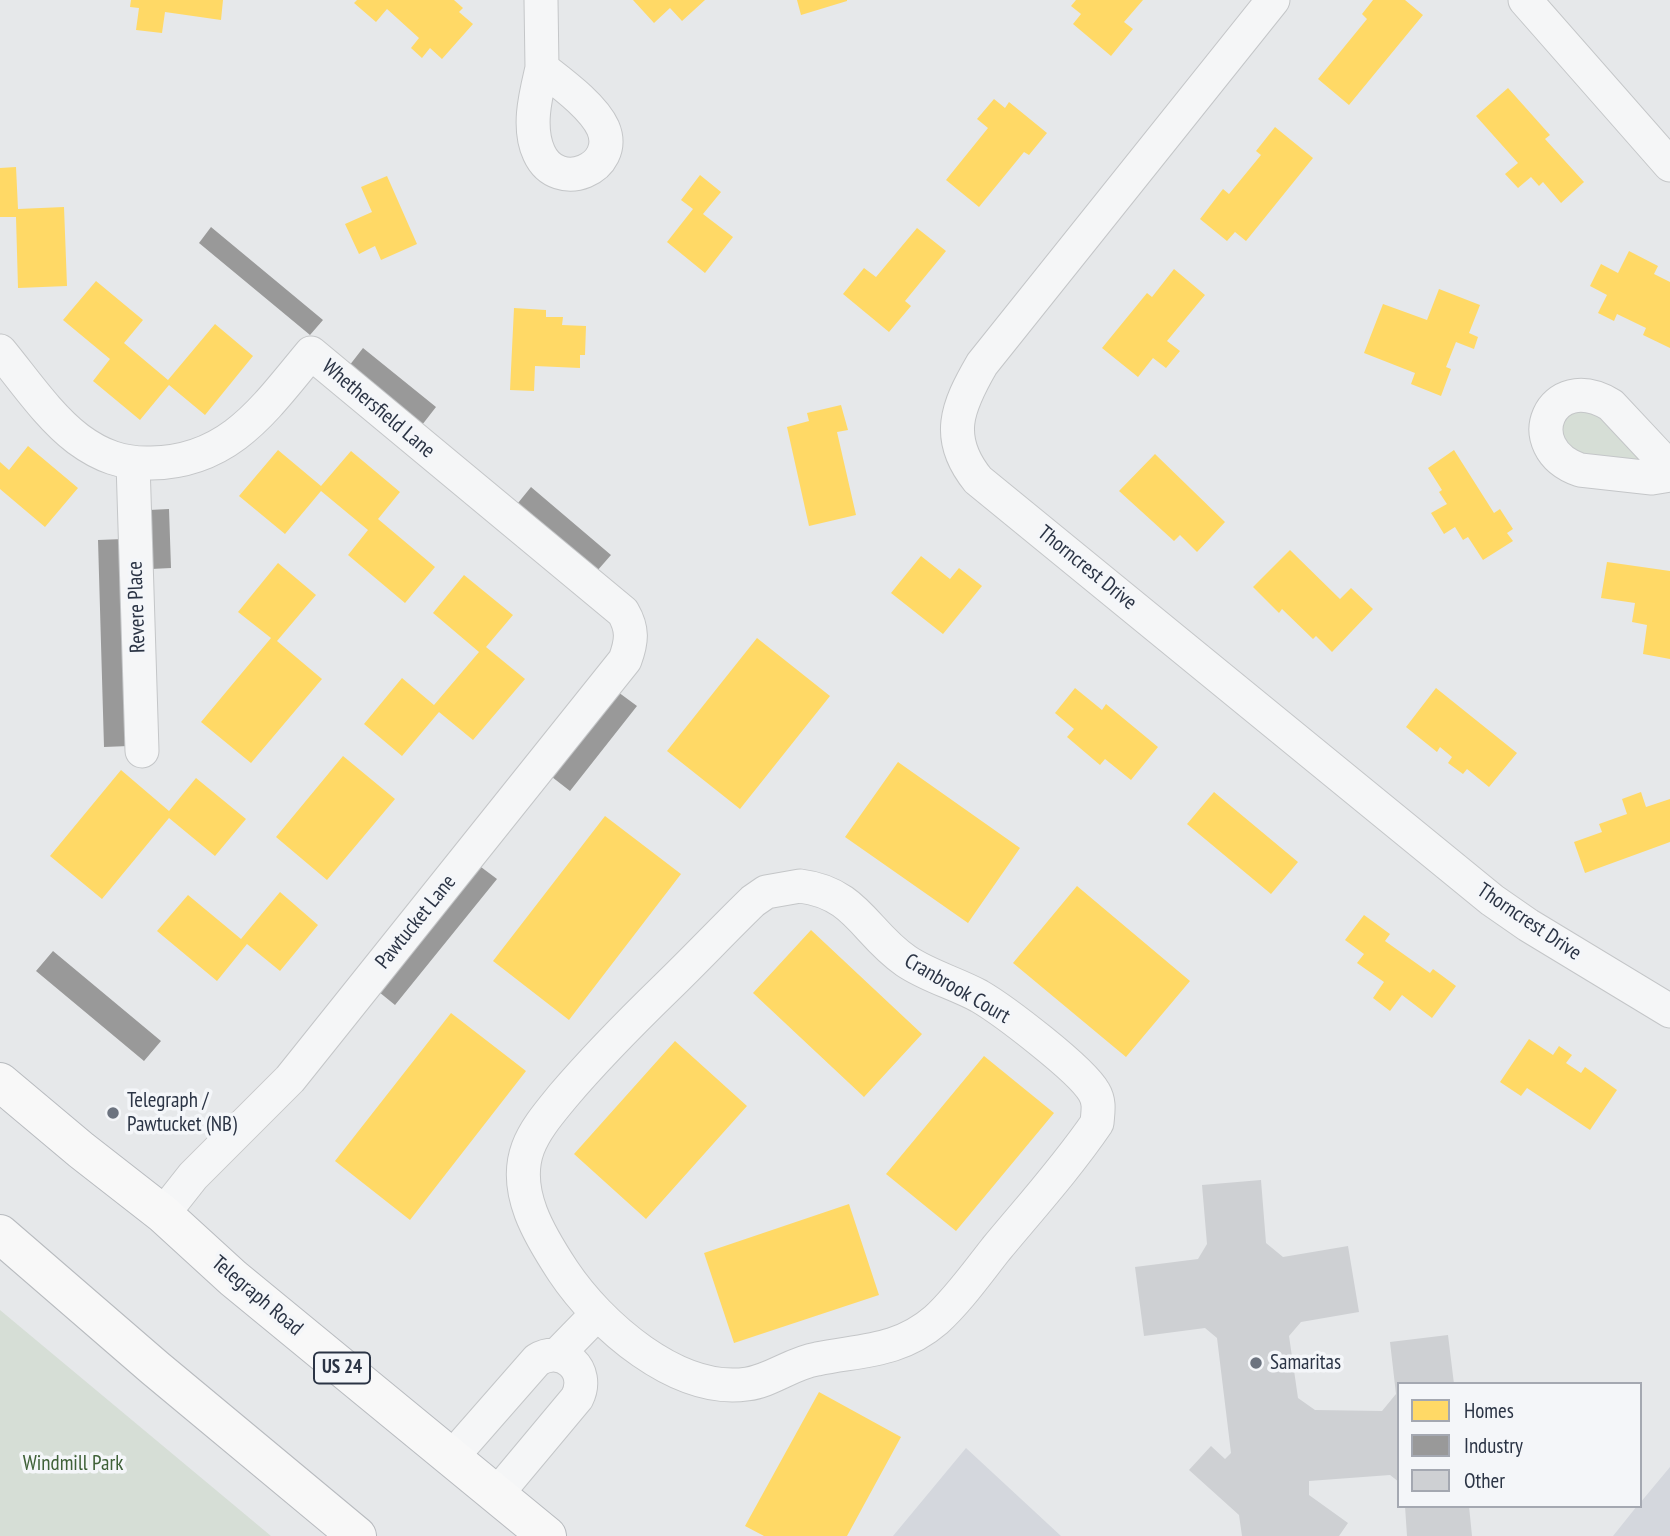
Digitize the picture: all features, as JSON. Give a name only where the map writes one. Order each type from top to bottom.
[{"type":"highway","name":"Telegraph Road","points":[[0,1082],[163,1214],[233,1278],[547,1536]]},
{"type":"highway","points":[[0,1234],[155,1368],[357,1536]]},
{"type":"street","points":[[541,0],[542,68]]},
{"type":"street","name":"Thorncrest Drive","points":[[1273,0],[982,364],[959,412],[958,441],[965,463],[978,480],[1482,892],[1528,925],[1670,1011]]},
{"type":"street","points":[[1525,0],[1670,164]]},
{"type":"street","name":"Whethersfield Lane","points":[[0,351],[76,438],[103,456],[133,463],[167,463],[197,457],[225,444],[258,415],[311,353],[623,612]]},
{"type":"street","points":[[1670,468],[1611,405],[1602,399],[1591,395],[1576,395],[1564,398],[1551,411],[1546,439],[1557,457],[1571,467],[1651,478],[1670,475]]},
{"type":"street","name":"Revere Place","points":[[133,463],[142,751]]},
{"type":"street","name":"Pawtucket Lane","points":[[163,1214],[193,1176],[290,1080],[625,660],[631,643],[631,626],[623,612]]},
{"type":"street","name":"Cranbrook Court","points":[[800,886],[828,892],[844,901],[859,913],[896,954],[910,964],[994,1006],[1080,1075],[1093,1091],[1099,1106],[1097,1123],[1087,1138],[950,1305],[935,1321],[903,1341],[879,1350],[805,1361],[749,1384],[729,1385],[711,1383],[682,1373],[641,1350],[606,1323],[570,1283],[536,1223],[526,1198],[523,1178],[528,1147],[552,1109],[613,1040],[753,901],[766,892],[800,886]]},
{"type":"street","points":[[568,1363],[606,1323]]},
{"type":"street","points":[[452,1457],[537,1360],[547,1354],[568,1363],[583,1379],[578,1398],[496,1495]]},
{"type":"shaded area","points":[[966,1448],[1061,1536],[893,1536]]},
{"type":"shaded area","points":[[1670,1467],[1670,1536],[1613,1536],[1635,1508],[1642,1508],[1642,1501]]},
{"type":"green space","points":[[1593,408],[1650,463],[1576,456],[1557,424],[1559,418]]},
{"type":"green space","name":"Windmill Park","points":[[0,1310],[271,1536],[0,1536]]},
{"type":"building: Homes","points":[[131,0],[223,0],[221,20],[165,12],[162,33],[136,30],[139,8],[130,7]]},
{"type":"building: Homes","points":[[357,0],[454,0],[463,8],[459,12],[473,24],[442,59],[430,48],[422,58],[411,48],[419,38],[387,9],[376,22],[354,3]]},
{"type":"building: Homes","points":[[633,0],[705,0],[682,21],[670,8],[654,23]]},
{"type":"building: Homes","points":[[797,0],[847,0],[847,1],[801,15]]},
{"type":"building: Homes","points":[[1076,0],[1143,0],[1124,22],[1133,29],[1111,56],[1073,24],[1081,14],[1071,6]]},
{"type":"building: Homes","points":[[1373,0],[1405,0],[1423,15],[1349,105],[1318,79],[1367,19],[1362,14]]},
{"type":"building: Homes","points":[[1508,88],[1550,135],[1545,139],[1584,182],[1561,203],[1543,182],[1539,186],[1531,177],[1518,188],[1505,174],[1518,163],[1476,116]]},
{"type":"building: Homes","points":[[994,99],[1005,108],[1009,102],[1047,133],[1029,155],[1024,152],[979,207],[946,180],[988,128],[977,119]]},
{"type":"building: Homes","points":[[1275,127],[1313,158],[1246,241],[1235,232],[1227,241],[1200,219],[1223,189],[1229,194],[1261,155],[1256,151]]},
{"type":"building: Homes","points":[[16,167],[18,209],[64,207],[67,286],[18,288],[16,217],[0,217],[0,168]]},
{"type":"building: Homes","points":[[700,175],[721,192],[703,214],[733,237],[705,273],[667,242],[693,209],[681,200]]},
{"type":"building: Homes","points":[[387,176],[417,244],[381,260],[375,246],[359,254],[345,224],[372,212],[361,187]]},
{"type":"building: Homes","points":[[917,228],[946,251],[905,301],[911,306],[889,332],[843,294],[864,268],[876,277]]},
{"type":"building: Homes","points":[[1629,251],[1658,266],[1654,274],[1670,282],[1670,348],[1643,335],[1646,328],[1617,314],[1614,321],[1598,313],[1607,295],[1590,286],[1601,264],[1618,273]]},
{"type":"building: Homes","points":[[1174,269],[1205,295],[1167,341],[1180,351],[1166,368],[1153,358],[1138,377],[1102,348],[1147,293],[1152,297]]},
{"type":"building: Homes","points":[[96,281],[143,320],[124,343],[168,380],[215,324],[253,356],[205,415],[169,385],[140,420],[93,381],[110,359],[63,320]]},
{"type":"building: Homes","points":[[1439,289],[1480,305],[1469,333],[1478,337],[1474,349],[1456,342],[1446,367],[1451,369],[1441,396],[1411,384],[1415,373],[1364,353],[1383,304],[1427,320]]},
{"type":"building: Homes","points":[[514,308],[546,310],[546,317],[563,317],[562,325],[586,326],[585,355],[580,355],[580,368],[535,366],[534,391],[510,390]]},
{"type":"building: Homes","points":[[841,405],[848,430],[837,432],[856,515],[809,526],[787,427],[809,421],[807,413]]},
{"type":"building: Homes","points":[[28,446],[78,488],[45,527],[0,489],[0,462],[9,470]]},
{"type":"building: Homes","points":[[278,450],[321,486],[351,451],[400,492],[378,519],[435,567],[405,603],[348,555],[368,530],[321,491],[285,534],[239,496]]},
{"type":"building: Homes","points":[[1454,450],[1494,513],[1500,509],[1513,529],[1507,533],[1513,541],[1483,560],[1468,537],[1463,540],[1455,527],[1444,534],[1431,513],[1447,504],[1439,492],[1442,490],[1428,468]]},
{"type":"building: Homes","points":[[1155,454],[1225,522],[1197,552],[1180,535],[1174,541],[1119,491]]},
{"type":"building: Homes","points":[[1290,550],[1340,599],[1351,588],[1373,609],[1332,652],[1316,636],[1313,639],[1282,609],[1279,613],[1253,587]]},
{"type":"building: Homes","points":[[921,556],[950,579],[959,568],[982,586],[943,634],[891,593]]},
{"type":"building: Homes","points":[[1607,562],[1670,571],[1670,659],[1643,654],[1647,625],[1632,622],[1635,603],[1601,598]]},
{"type":"building: Homes","points":[[278,563],[316,595],[277,641],[322,679],[251,763],[201,722],[271,638],[238,612]]},
{"type":"building: Homes","points":[[464,575],[513,615],[486,647],[525,679],[473,740],[439,712],[402,756],[364,724],[402,678],[434,705],[479,652],[433,613]]},
{"type":"building: Homes","points":[[757,638],[830,696],[740,809],[667,751]]},
{"type":"building: Homes","points":[[1075,688],[1102,710],[1106,704],[1158,747],[1131,780],[1105,759],[1100,765],[1067,737],[1074,729],[1055,713]]},
{"type":"building: Homes","points":[[1436,688],[1517,753],[1489,787],[1467,769],[1463,774],[1448,763],[1452,757],[1440,747],[1437,752],[1406,727]]},
{"type":"building: Homes","points":[[343,756],[395,799],[327,880],[276,837]]},
{"type":"building: Homes","points":[[898,762],[1020,848],[968,923],[845,837]]},
{"type":"building: Homes","points":[[121,770],[169,811],[196,778],[246,819],[215,856],[169,818],[102,899],[50,856]]},
{"type":"building: Homes","points":[[1214,792],[1298,862],[1271,894],[1187,824]]},
{"type":"building: Homes","points":[[1641,792],[1646,807],[1670,799],[1670,842],[1585,873],[1574,842],[1602,832],[1599,824],[1627,814],[1622,799]]},
{"type":"building: Homes","points":[[605,816],[681,874],[569,1020],[493,961]]},
{"type":"building: Homes","points":[[1077,886],[1190,981],[1126,1057],[1013,963]]},
{"type":"building: Homes","points":[[280,892],[318,925],[280,971],[247,944],[217,981],[157,931],[188,895],[241,939]]},
{"type":"building: Homes","points":[[1364,915],[1390,934],[1385,941],[1430,973],[1433,969],[1456,986],[1432,1018],[1402,995],[1390,1011],[1373,998],[1384,982],[1357,963],[1364,954],[1345,940]]},
{"type":"building: Homes","points":[[811,930],[922,1034],[864,1097],[753,993]]},
{"type":"building: Homes","points":[[451,1013],[526,1071],[410,1220],[335,1161]]},
{"type":"building: Homes","points":[[1529,1039],[1553,1055],[1559,1046],[1572,1055],[1566,1063],[1581,1073],[1585,1067],[1617,1090],[1590,1130],[1527,1088],[1521,1096],[1500,1082]]},
{"type":"building: Homes","points":[[675,1041],[747,1106],[646,1219],[574,1154]]},
{"type":"building: Homes","points":[[984,1056],[1054,1113],[956,1231],[886,1174]]},
{"type":"building: Homes","points":[[849,1204],[879,1295],[734,1343],[704,1253]]},
{"type":"building: Homes","points":[[819,1392],[901,1437],[847,1536],[764,1536],[745,1526]]},
{"type":"building: Industry","points":[[211,227],[323,320],[310,335],[199,243]]},
{"type":"building: Industry","points":[[363,348],[436,407],[422,425],[349,366]]},
{"type":"building: Industry","points":[[531,487],[611,555],[597,571],[518,503]]},
{"type":"building: Industry","points":[[169,509],[171,568],[151,569],[149,510]]},
{"type":"building: Industry","points":[[123,539],[129,746],[104,747],[98,540]]},
{"type":"building: Industry","points":[[618,692],[637,706],[570,791],[552,777]]},
{"type":"building: Industry","points":[[481,867],[497,879],[395,1005],[379,992]]},
{"type":"building: Industry","points":[[53,951],[161,1041],[144,1061],[36,971]]},
{"type":"building: Other","name":"Samaritas","points":[[1261,1180],[1266,1243],[1283,1257],[1348,1246],[1359,1312],[1301,1322],[1289,1336],[1298,1398],[1315,1410],[1382,1411],[1396,1394],[1390,1342],[1448,1335],[1454,1382],[1397,1382],[1397,1480],[1390,1475],[1309,1481],[1309,1495],[1348,1523],[1339,1536],[1242,1536],[1239,1515],[1189,1470],[1211,1446],[1225,1459],[1231,1453],[1217,1338],[1205,1328],[1144,1336],[1135,1267],[1198,1259],[1207,1244],[1202,1185]]},
{"type":"building: Other","points":[[1405,1508],[1469,1508],[1472,1536],[1407,1536]]},
{"type":"place","name":"Telegraph / Pawtucket (NB)","points":[[113,1113]]},
{"type":"place","name":"Samaritas","points":[[1256,1363]]}]
